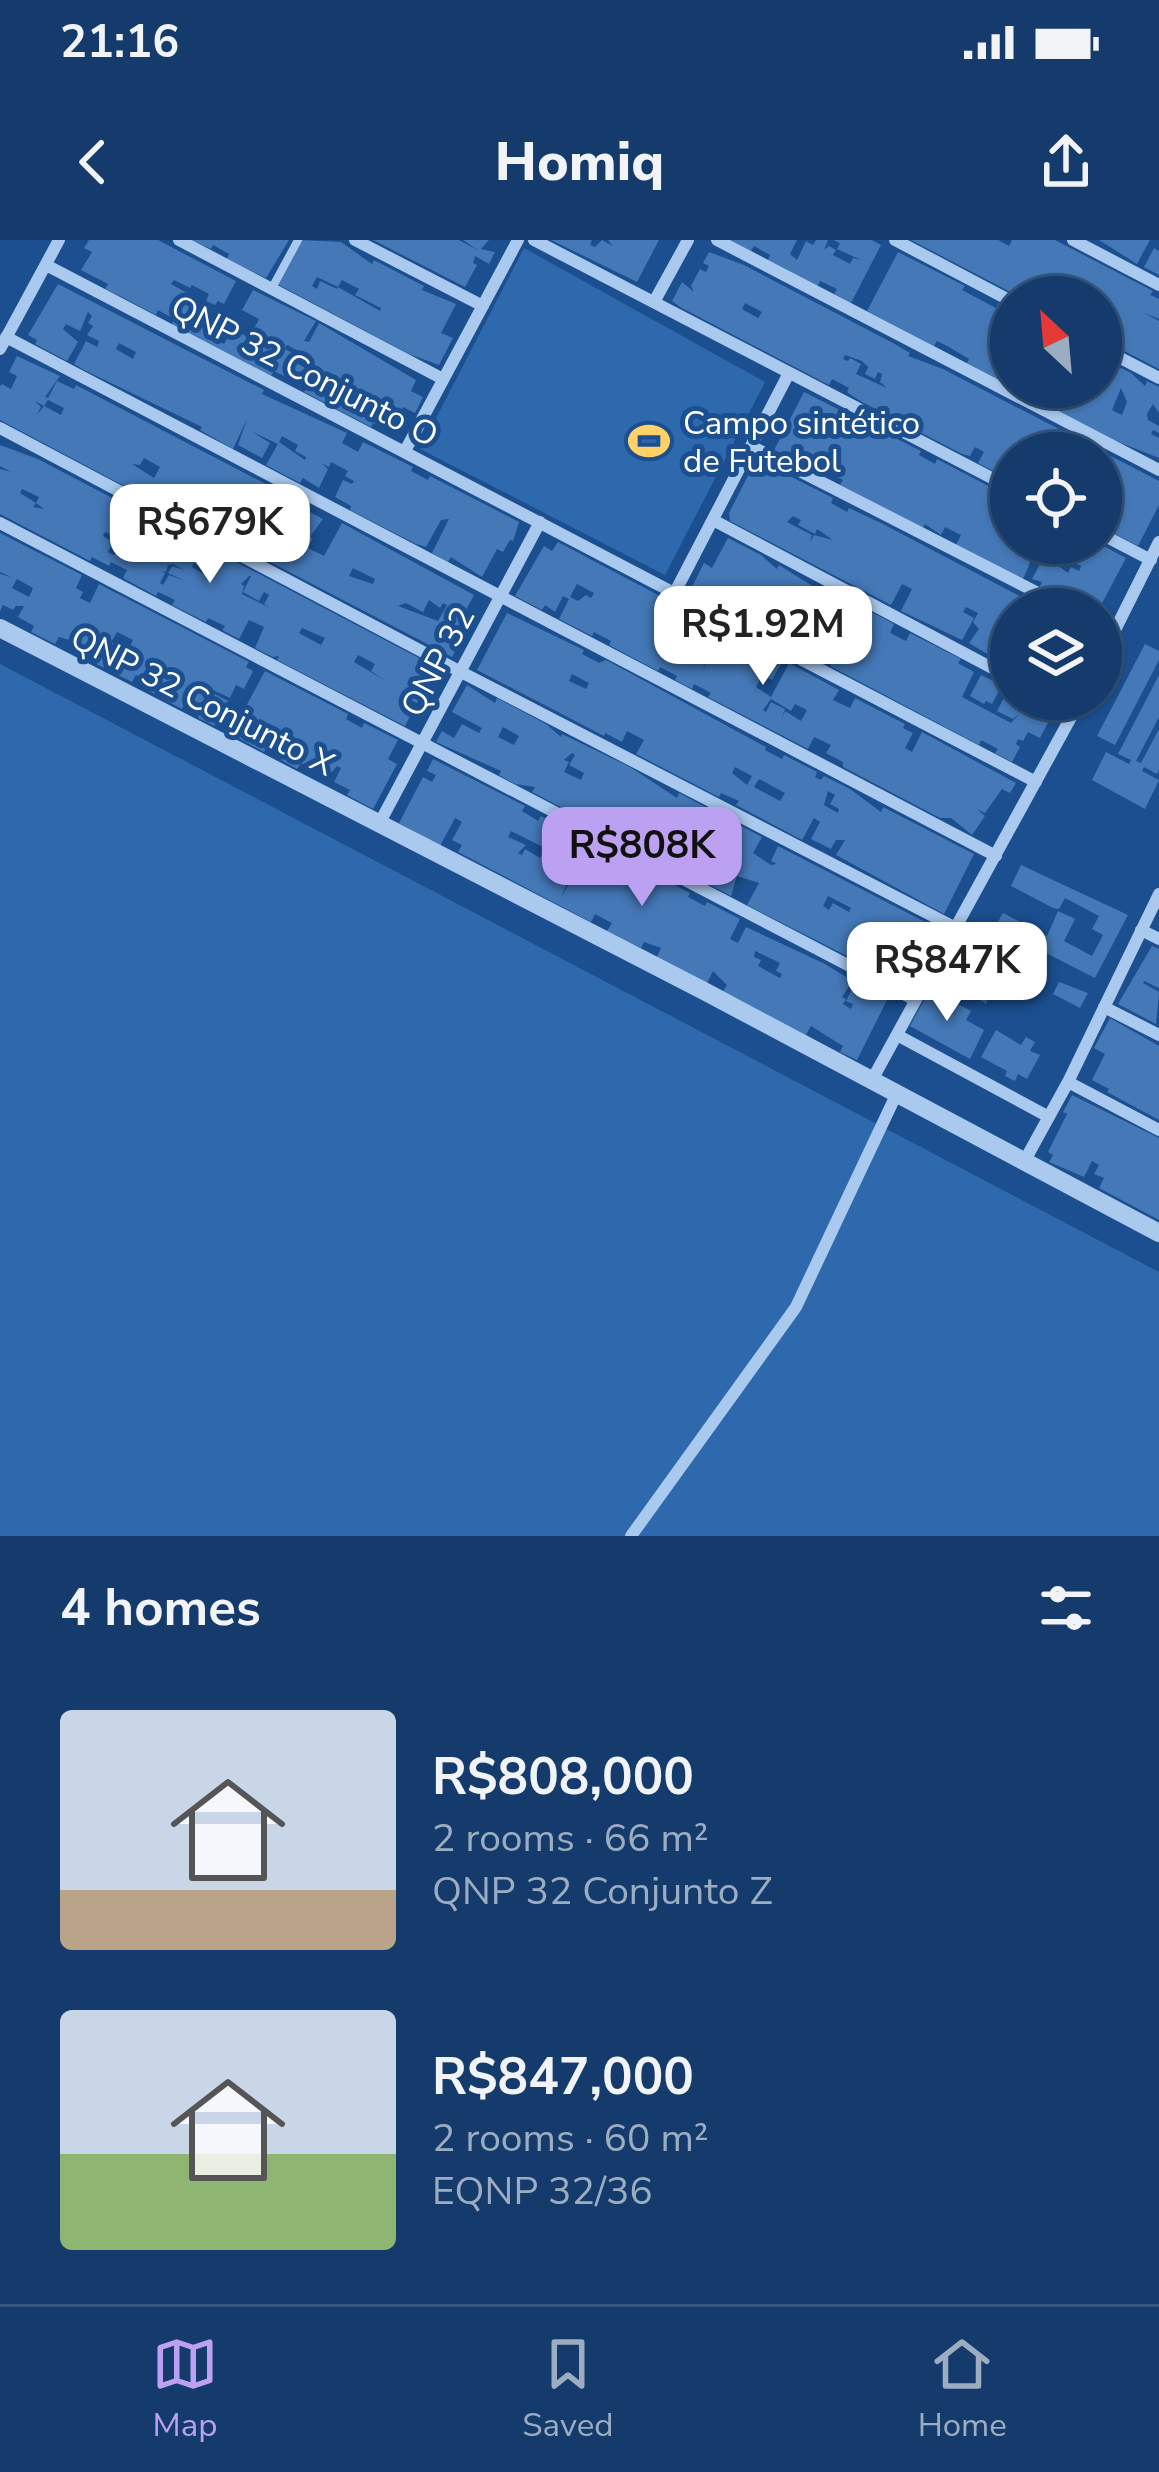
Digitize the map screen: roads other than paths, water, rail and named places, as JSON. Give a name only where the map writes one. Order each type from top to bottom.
[{"type":"street","points":[[59,240],[3,343],[996,856]]},
{"type":"street","points":[[179,240],[443,379]]},
{"type":"street","points":[[355,240],[482,306]]},
{"type":"street","points":[[405,451],[518,240]]},
{"type":"street","points":[[534,240],[990,477]]},
{"type":"street","points":[[654,302],[688,240]]},
{"type":"street","points":[[717,240],[1159,470]]},
{"type":"street","points":[[895,240],[990,290]]},
{"type":"street","points":[[1073,240],[1159,285]]},
{"type":"street","name":"QNP 32 Conjunto O","points":[[46,265],[1036,782]]},
{"type":"street","points":[[1122,359],[1159,378]]},
{"type":"street","points":[[674,594],[789,373]]},
{"type":"street","points":[[0,428],[956,928]]},
{"type":"street","points":[[751,446],[1028,588]]},
{"type":"street","points":[[713,520],[990,667]]},
{"type":"street","name":"QNP 32","points":[[379,824],[540,522]]},
{"type":"street","points":[[0,523],[915,1000]]},
{"type":"street","points":[[1122,607],[1159,542]]},
{"type":"street","points":[[1122,545],[1151,560]]},
{"type":"street","name":"QNP 32 Conjunto X","points":[[0,628],[1159,1233]]},
{"type":"street","points":[[872,1080],[1069,720]]},
{"type":"street","points":[[1024,1162],[1159,894]]},
{"type":"street","points":[[1141,930],[1159,939]]},
{"type":"street","points":[[1104,1007],[1159,1035]]},
{"type":"street","points":[[896,1034],[1049,1117]]},
{"type":"street","points":[[1068,1082],[1159,1130]]},
{"type":"street","points":[[632,1536],[796,1307],[897,1093]]},
{"type":"lane","points":[[271,289],[298,240]]},
{"type":"place","name":"Campo sintético de Futebol","points":[[649,441]]}]
